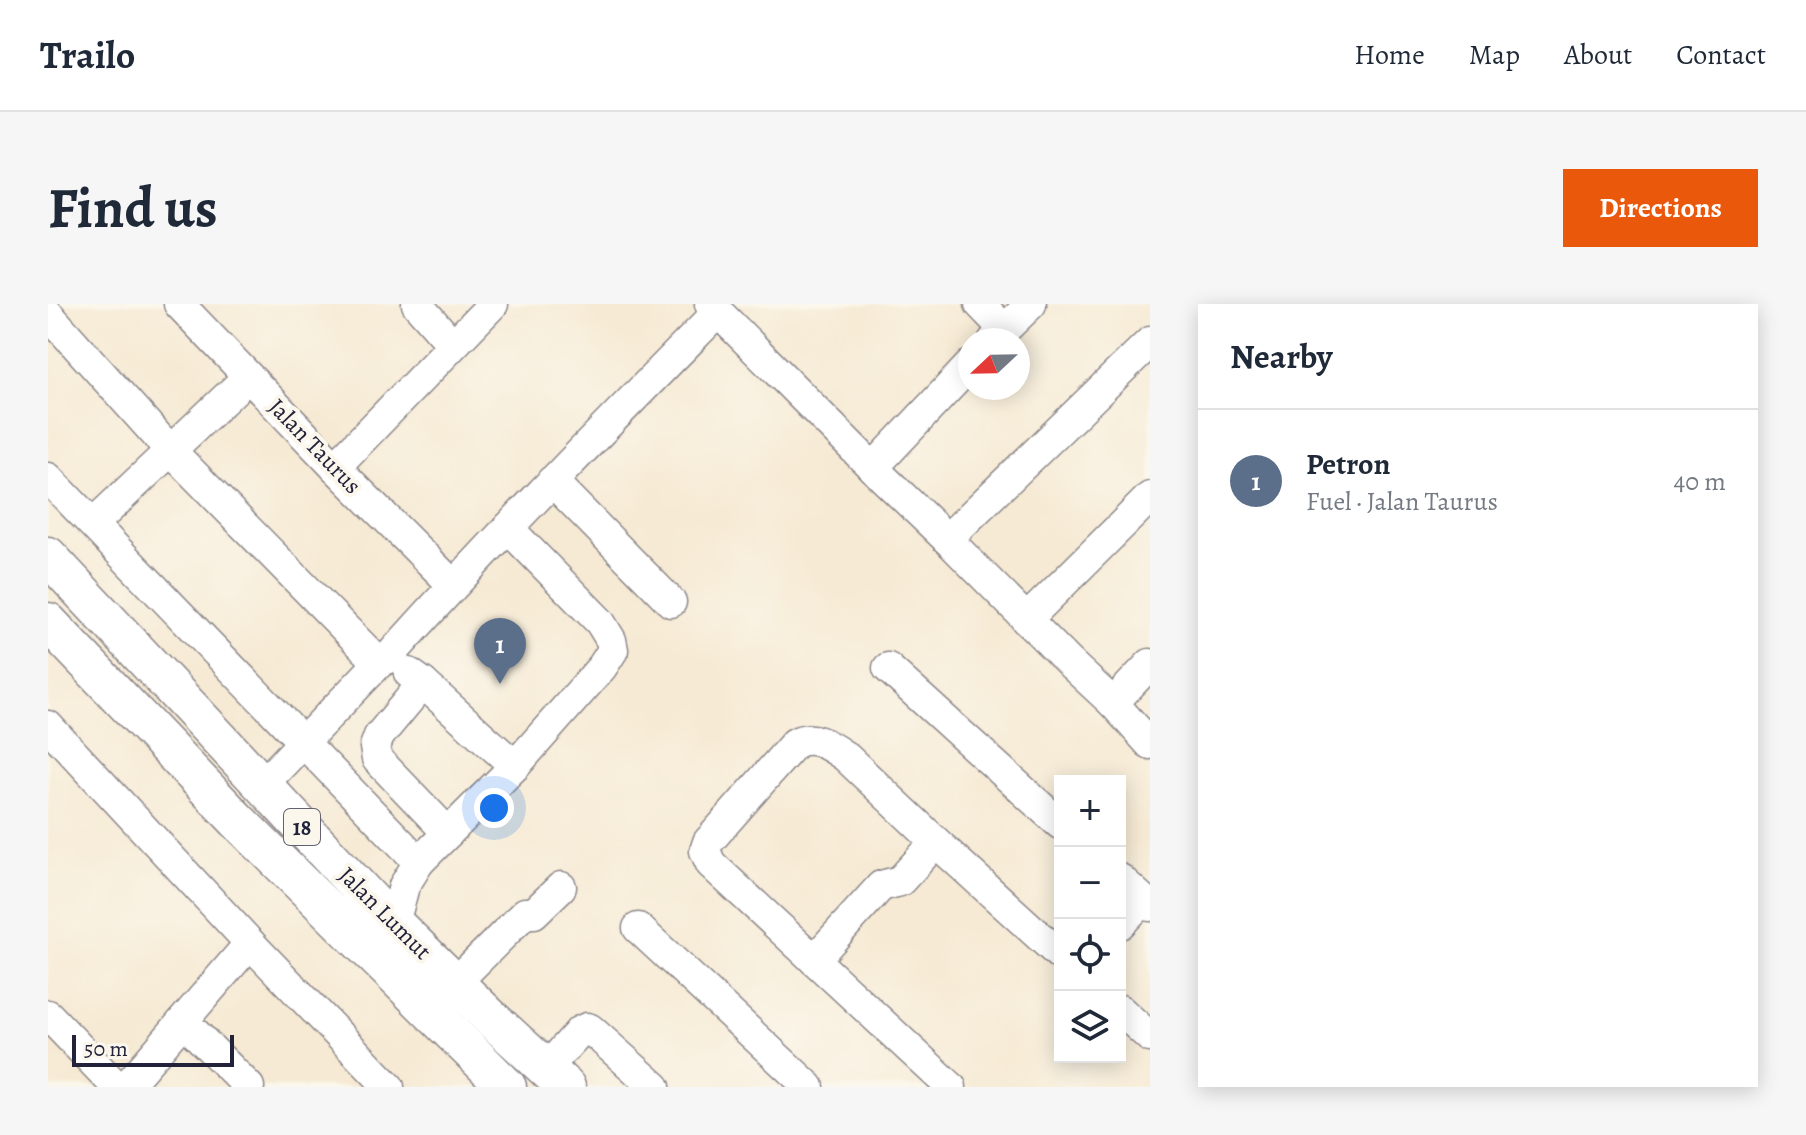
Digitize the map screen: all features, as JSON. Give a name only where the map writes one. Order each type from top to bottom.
[{"type":"main road","name":"Jalan Lumut","points":[[48,556],[394,924],[556,1078]]},
{"type":"main road","name":"Jalan Lumut","points":[[48,622],[237,820],[507,1087]]},
{"type":"street","name":"Jalan Taurus","points":[[179,304],[453,585]]},
{"type":"street","points":[[417,304],[453,345]]},
{"type":"street","points":[[335,467],[493,304]]},
{"type":"street","points":[[980,304],[995,328]]},
{"type":"street","points":[[1006,328],[1031,304]]},
{"type":"street","points":[[263,784],[714,308],[1113,703],[1150,744]]},
{"type":"street","points":[[48,314],[170,450],[383,660],[423,683],[515,766]]},
{"type":"street","points":[[947,539],[1150,342]]},
{"type":"street","points":[[93,524],[248,377]]},
{"type":"street","points":[[873,468],[958,378]]},
{"type":"street","points":[[48,478],[419,862]]},
{"type":"street","points":[[552,481],[671,602]]},
{"type":"street","points":[[1026,620],[1150,497]]},
{"type":"street","points":[[394,924],[404,886],[419,862],[515,766],[602,667],[613,650],[600,622],[508,528]]},
{"type":"street","points":[[1113,703],[1150,664]]},
{"type":"street","points":[[888,668],[1054,819]]},
{"type":"street","points":[[423,683],[379,736],[375,747],[377,759],[448,833]]},
{"type":"street","points":[[49,731],[389,1087]]},
{"type":"street","points":[[951,1087],[711,864],[705,851],[708,842],[795,743],[807,738],[831,746],[856,767],[1054,950]]},
{"type":"street","points":[[814,960],[881,886],[900,881],[936,842]]},
{"type":"street","points":[[1126,885],[1146,903],[1126,919]]},
{"type":"street","points":[[455,983],[525,913],[534,913],[561,887]]},
{"type":"street","points":[[638,928],[809,1087]]},
{"type":"street","points":[[126,1087],[250,943]]},
{"type":"street","points":[[48,1015],[117,1087]]},
{"type":"street","points":[[1126,1015],[1150,1037]]},
{"type":"street","points":[[183,1021],[249,1087]]},
{"type":"street","points":[[556,1078],[580,1031],[587,1028],[655,1087]]},
{"type":"place","name":"Petron","points":[[500,684]]}]
